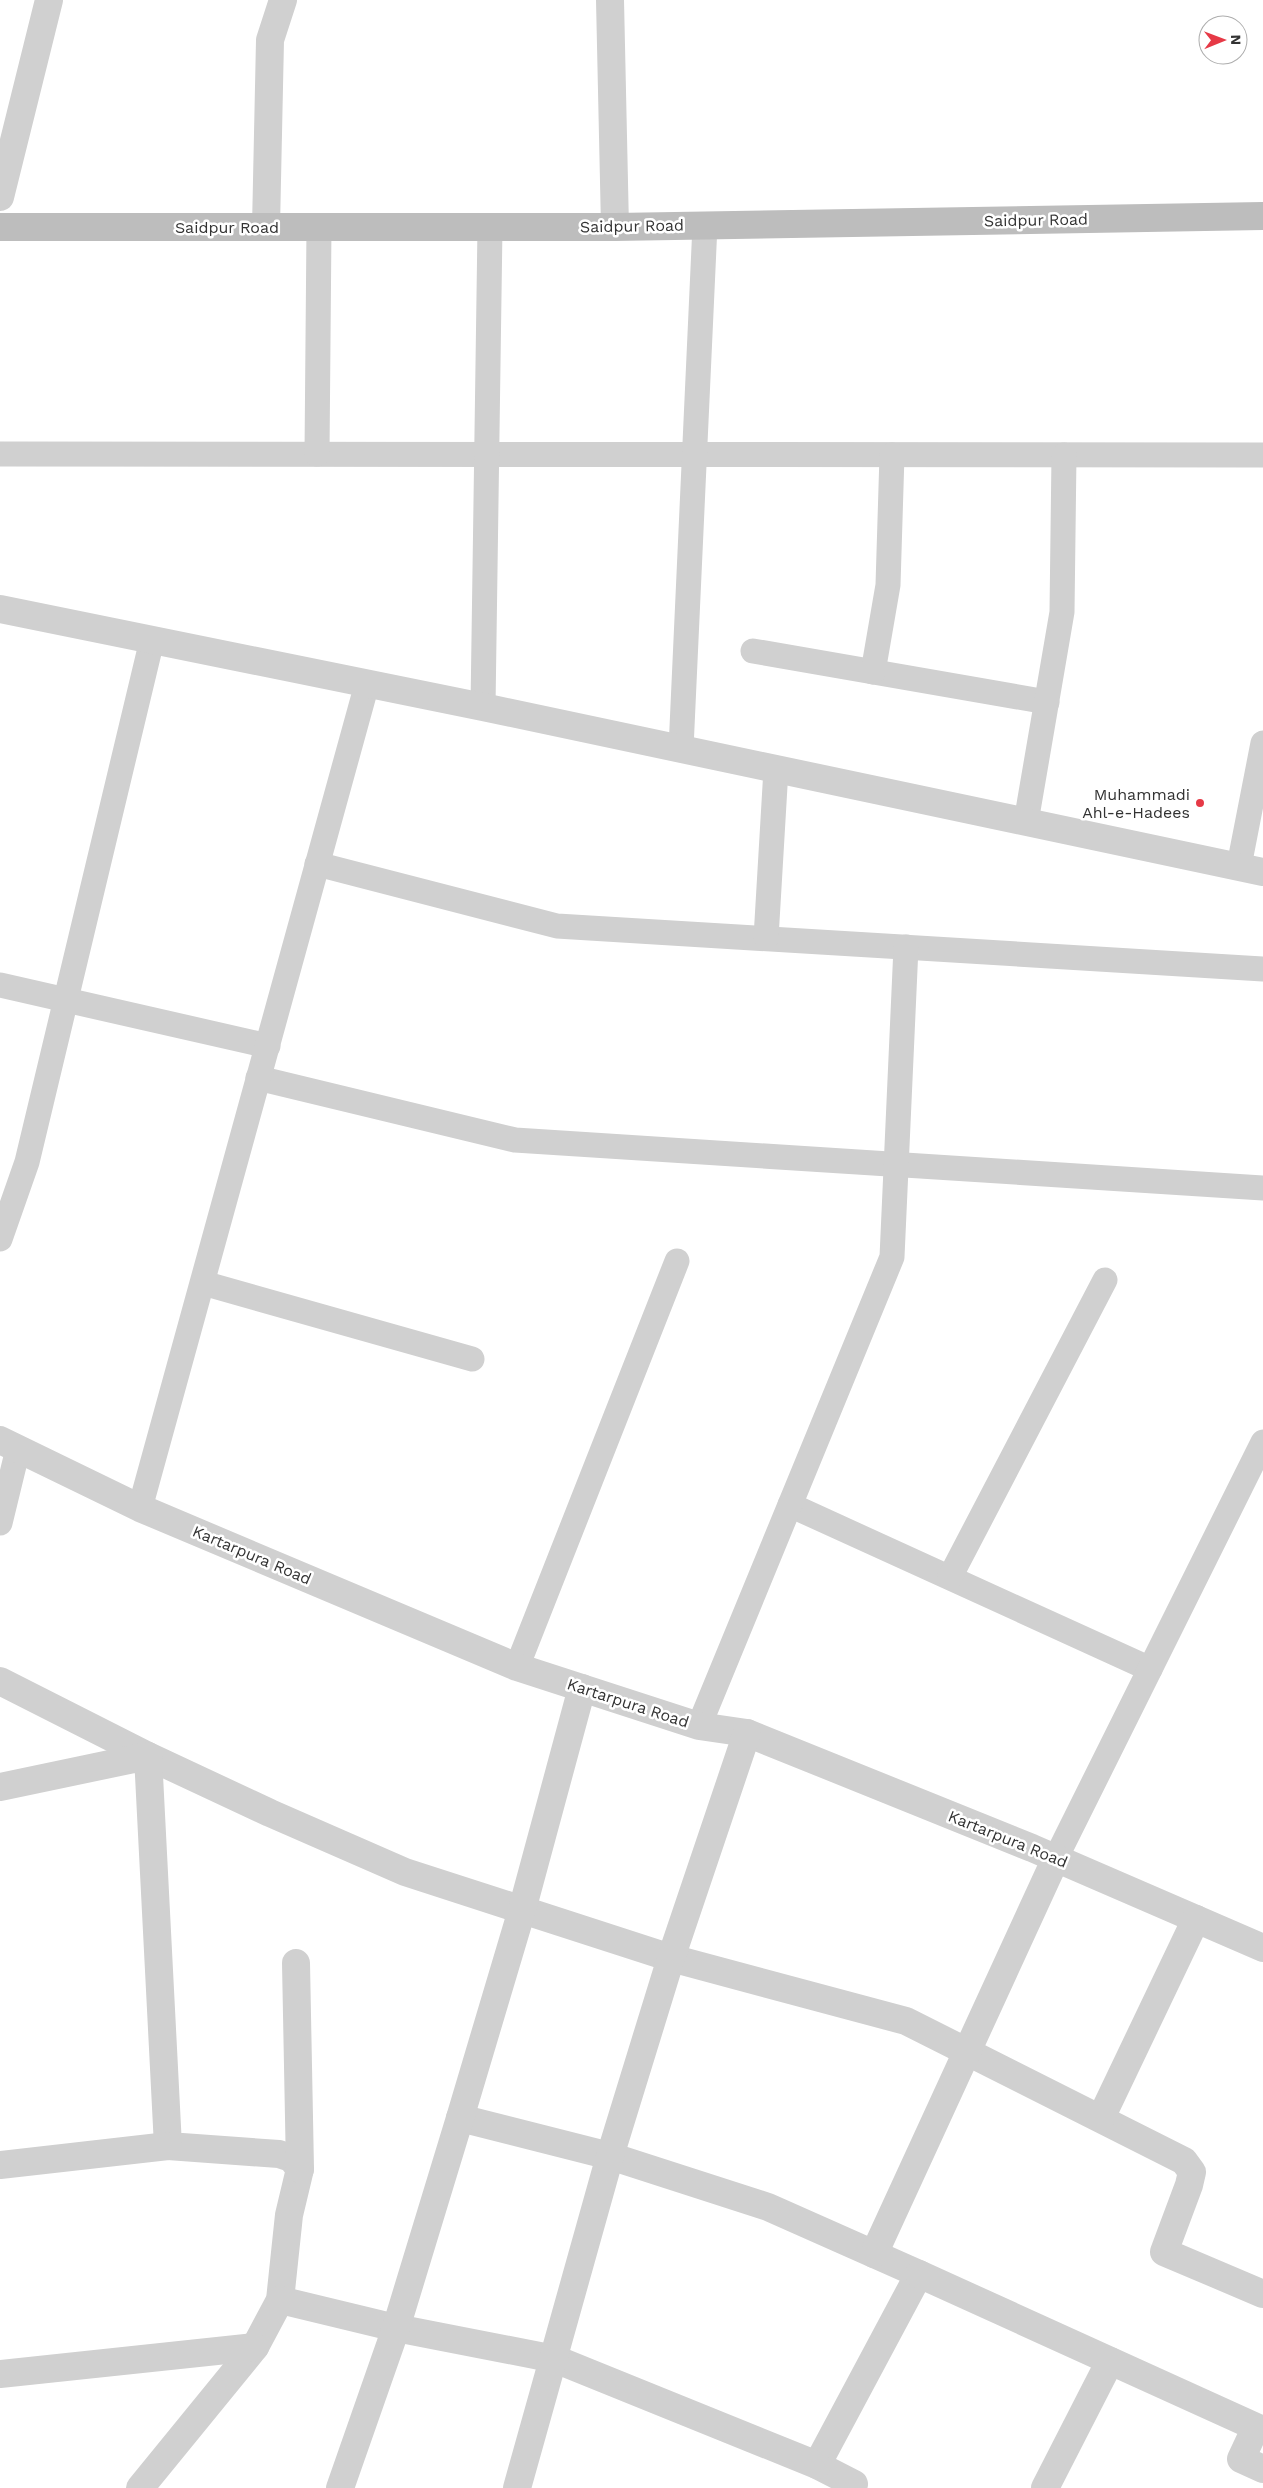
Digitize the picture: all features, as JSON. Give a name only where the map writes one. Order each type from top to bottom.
[{"type":"street","points":[[0,197],[48,0]]},
{"type":"street","points":[[266,227],[270,40],[283,0]]},
{"type":"street","points":[[610,0],[615,227]]},
{"type":"street","name":"Saidpur Road","points":[[0,227],[615,227],[1263,216]]},
{"type":"street","points":[[0,609],[681,749],[1251,869]]},
{"type":"street","name":"Kartarpura Road","points":[[9,1444],[140,1508],[517,1667],[699,1726],[747,1733],[1056,1858],[1263,1948]]},
{"type":"street","points":[[0,1681],[148,1756],[270,1813],[405,1872],[670,1958],[906,2022],[1184,2161],[1192,2172],[1164,2252],[1263,2294]]},
{"type":"street","points":[[340,2488],[396,2328],[460,2118],[522,1910],[582,1688]]},
{"type":"street","points":[[517,2488],[555,2359],[610,2156],[670,1958],[747,1733]]},
{"type":"street","points":[[0,1787],[148,1756]]},
{"type":"street","points":[[148,1756],[168,2146]]},
{"type":"street","points":[[874,2254],[1056,1858]]},
{"type":"street","points":[[1101,2118],[1196,1918]]},
{"type":"street","points":[[140,2488],[255,2347],[280,2300],[290,2215],[300,2170],[296,1963]]},
{"type":"street","points":[[460,2118],[610,2156],[768,2207],[1256,2427],[1241,2459],[1263,2468]]},
{"type":"street","points":[[0,2165],[168,2146],[279,2154],[291,2158],[300,2170]]},
{"type":"street","points":[[817,2465],[918,2274]]},
{"type":"street","points":[[280,2300],[396,2328],[555,2359],[817,2465],[857,2486]]},
{"type":"street","points":[[0,2374],[255,2347]]},
{"type":"street","points":[[1045,2488],[1110,2360]]},
{"type":"lane","points":[[681,749],[705,225]]},
{"type":"lane","points":[[316,454],[319,227]]},
{"type":"lane","points":[[483,708],[490,227]]},
{"type":"lane","points":[[0,454],[1263,455]]},
{"type":"lane","points":[[873,672],[888,585],[892,455]]},
{"type":"lane","points":[[1026,822],[1062,612],[1064,455]]},
{"type":"lane","points":[[0,1239],[27,1162],[152,640]]},
{"type":"lane","points":[[753,651],[1047,702]]},
{"type":"lane","points":[[140,1508],[367,684]]},
{"type":"lane","points":[[1251,869],[1263,743]]},
{"type":"lane","points":[[766,938],[776,769]]},
{"type":"lane","points":[[317,864],[557,926],[1263,969]]},
{"type":"lane","points":[[699,1726],[892,1257],[906,946]]},
{"type":"lane","points":[[0,985],[268,1046]]},
{"type":"lane","points":[[258,1078],[515,1140],[1263,1188]]},
{"type":"lane","points":[[517,1667],[677,1261]]},
{"type":"lane","points":[[950,1577],[1105,1280]]},
{"type":"lane","points":[[203,1283],[472,1359]]},
{"type":"lane","points":[[0,1523],[9,1444]]},
{"type":"lane","points":[[1056,1858],[1262,1449]]},
{"type":"lane","points":[[790,1505],[1150,1669]]},
{"type":"place","name":"Muhammadi Ahl-e-Hadees","points":[[1200,803]]}]
